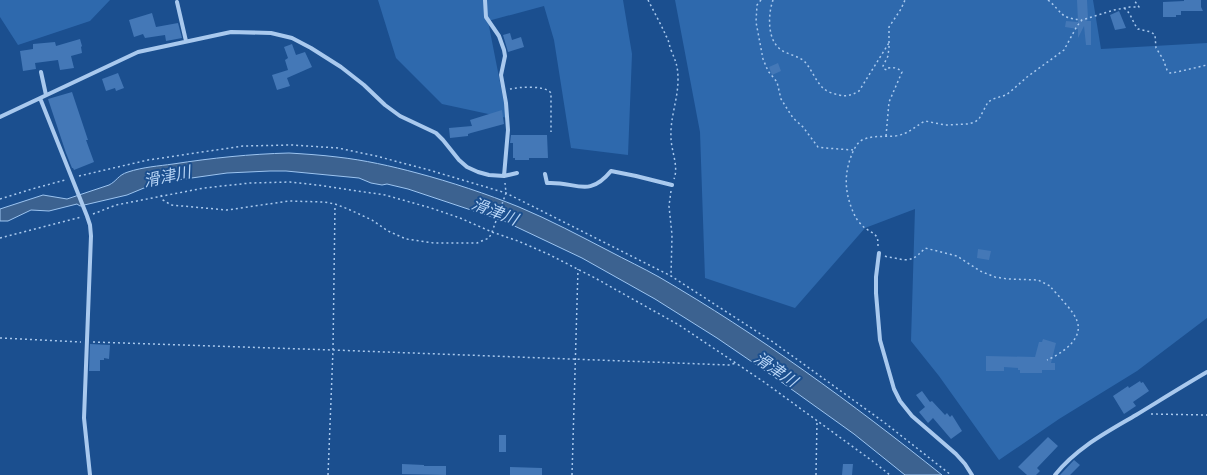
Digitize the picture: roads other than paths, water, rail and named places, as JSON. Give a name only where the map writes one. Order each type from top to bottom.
[{"type":"street","points":[[485,0],[486,17],[499,36],[505,56],[501,74],[506,103],[508,130],[504,176]]},
{"type":"street","points":[[177,2],[186,42]]},
{"type":"street","points":[[0,117],[138,52],[231,32],[271,33],[292,38],[341,67],[400,116],[436,133],[467,167],[484,173],[504,176],[517,173]]},
{"type":"street","points":[[41,72],[46,95]]},
{"type":"street","points":[[40,98],[87,215],[90,226],[91,236],[84,418],[90,475]]},
{"type":"street","points":[[545,174],[547,183],[584,187],[590,187],[598,184],[611,171],[672,186]]},
{"type":"street","points":[[879,253],[876,293],[880,340],[894,389],[900,401],[912,416],[956,454],[972,475]]},
{"type":"street","points":[[1055,475],[1064,464],[1085,446],[1207,372]]},
{"type":"water","name":"滑津川","points":[[289,153],[357,160],[417,173],[494,197],[565,228],[659,277],[733,322],[839,396],[942,475],[905,475],[854,434],[717,338],[655,299],[582,258],[504,221],[408,189],[387,184],[382,185],[371,183],[359,178],[286,171],[227,173],[156,183],[127,195],[80,206],[77,204],[49,211],[31,210],[8,221],[0,221],[0,209],[43,195],[67,199],[109,185],[125,173],[139,169],[217,158]]}]
